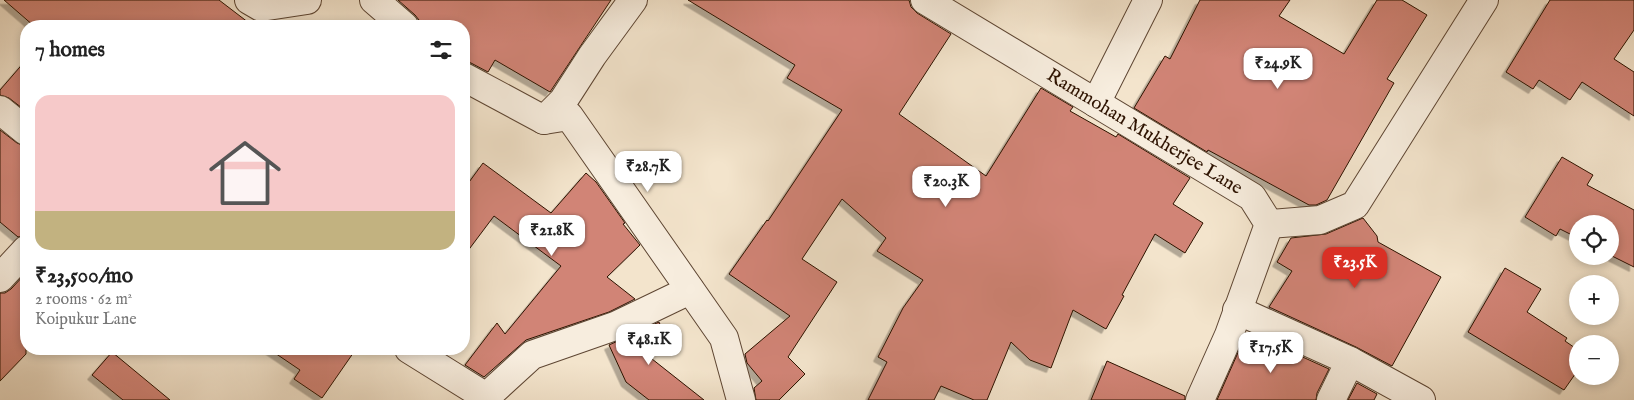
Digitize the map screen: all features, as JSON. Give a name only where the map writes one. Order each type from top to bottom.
[{"type":"street","points":[[250,0],[261,7],[306,0]]},
{"type":"street","points":[[374,0],[397,20]]},
{"type":"street","points":[[544,120],[563,100],[633,0]]},
{"type":"street","name":"Rammohan Mukherjee Lane","points":[[925,0],[1252,197],[1269,224]]},
{"type":"street","points":[[1096,103],[1148,0]]},
{"type":"street","points":[[1200,400],[1229,335],[1269,224],[1320,220],[1355,205],[1484,0]]},
{"type":"street","points":[[470,80],[544,120],[568,116],[724,338],[742,400]]},
{"type":"street","points":[[0,110],[20,126]]},
{"type":"street","points":[[0,278],[20,256]]},
{"type":"street","points":[[419,355],[486,397],[532,355],[615,326],[690,290]]},
{"type":"street","points":[[1237,310],[1350,360],[1421,400]]},
{"type":"street","points":[[1331,400],[1350,360]]},
{"type":"building","points":[[4,0],[219,0],[245,20],[27,20]]},
{"type":"building","points":[[398,0],[611,0],[550,92],[495,60],[488,72],[470,63],[470,20],[419,20]]},
{"type":"building","points":[[688,0],[909,0],[911,7],[917,13],[951,34],[899,114],[986,176],[1041,88],[1073,107],[1070,111],[1116,137],[1118,134],[1190,178],[1173,204],[1203,223],[1185,253],[1155,234],[1106,329],[1073,310],[1051,368],[1030,360],[1011,342],[987,400],[974,400],[941,386],[934,400],[868,400],[887,362],[878,357],[903,308],[923,280],[877,251],[886,238],[842,199],[802,259],[837,282],[788,357],[805,374],[779,400],[756,400],[754,388],[762,381],[747,363],[745,354],[790,316],[729,274],[768,221],[842,110],[787,78],[795,65]]},
{"type":"building","points":[[1200,0],[1290,0],[1279,16],[1344,54],[1377,0],[1402,0],[1427,15],[1387,79],[1394,83],[1327,200],[1316,205],[1309,205],[1208,150],[1207,152],[1134,108],[1165,56],[1170,59]]},
{"type":"building","points":[[1550,0],[1634,0],[1634,30],[1614,59],[1634,72],[1634,116],[1582,82],[1570,100],[1539,80],[1533,89],[1506,72]]},
{"type":"building","points":[[20,67],[20,106],[9,98],[0,95],[0,90]]},
{"type":"building","points":[[0,130],[20,144],[20,236],[18,237],[0,222]]},
{"type":"building","points":[[1562,157],[1593,175],[1587,185],[1634,210],[1634,267],[1619,260],[1619,215],[1569,215],[1569,234],[1560,229],[1556,236],[1525,217]]},
{"type":"building","points":[[483,163],[551,213],[586,173],[596,182],[625,223],[623,224],[640,245],[607,277],[635,299],[609,312],[526,340],[484,377],[465,365],[497,323],[505,334],[561,266],[494,216],[470,248],[470,181]]},
{"type":"building","points":[[1363,218],[1377,236],[1378,242],[1441,277],[1392,366],[1356,347],[1269,307],[1292,271],[1277,262],[1291,238],[1326,234]]},
{"type":"building","points":[[1505,268],[1541,289],[1527,312],[1567,338],[1565,341],[1569,344],[1569,383],[1564,390],[1468,332]]},
{"type":"building","points":[[20,279],[20,355],[25,355],[0,381],[0,293],[5,293]]},
{"type":"building","points":[[659,322],[669,345],[647,355],[704,400],[649,400],[626,382],[609,345]]},
{"type":"building","points":[[1252,334],[1329,369],[1317,393],[1316,400],[1217,400],[1244,339],[1247,341]]},
{"type":"building","points":[[109,355],[116,355],[170,400],[123,400],[92,375]]},
{"type":"building","points":[[278,355],[352,355],[322,398],[294,379],[300,370]]},
{"type":"building","points":[[1107,361],[1185,396],[1185,400],[1091,400]]},
{"type":"building","points":[[1357,383],[1377,394],[1374,400],[1348,400]]}]
